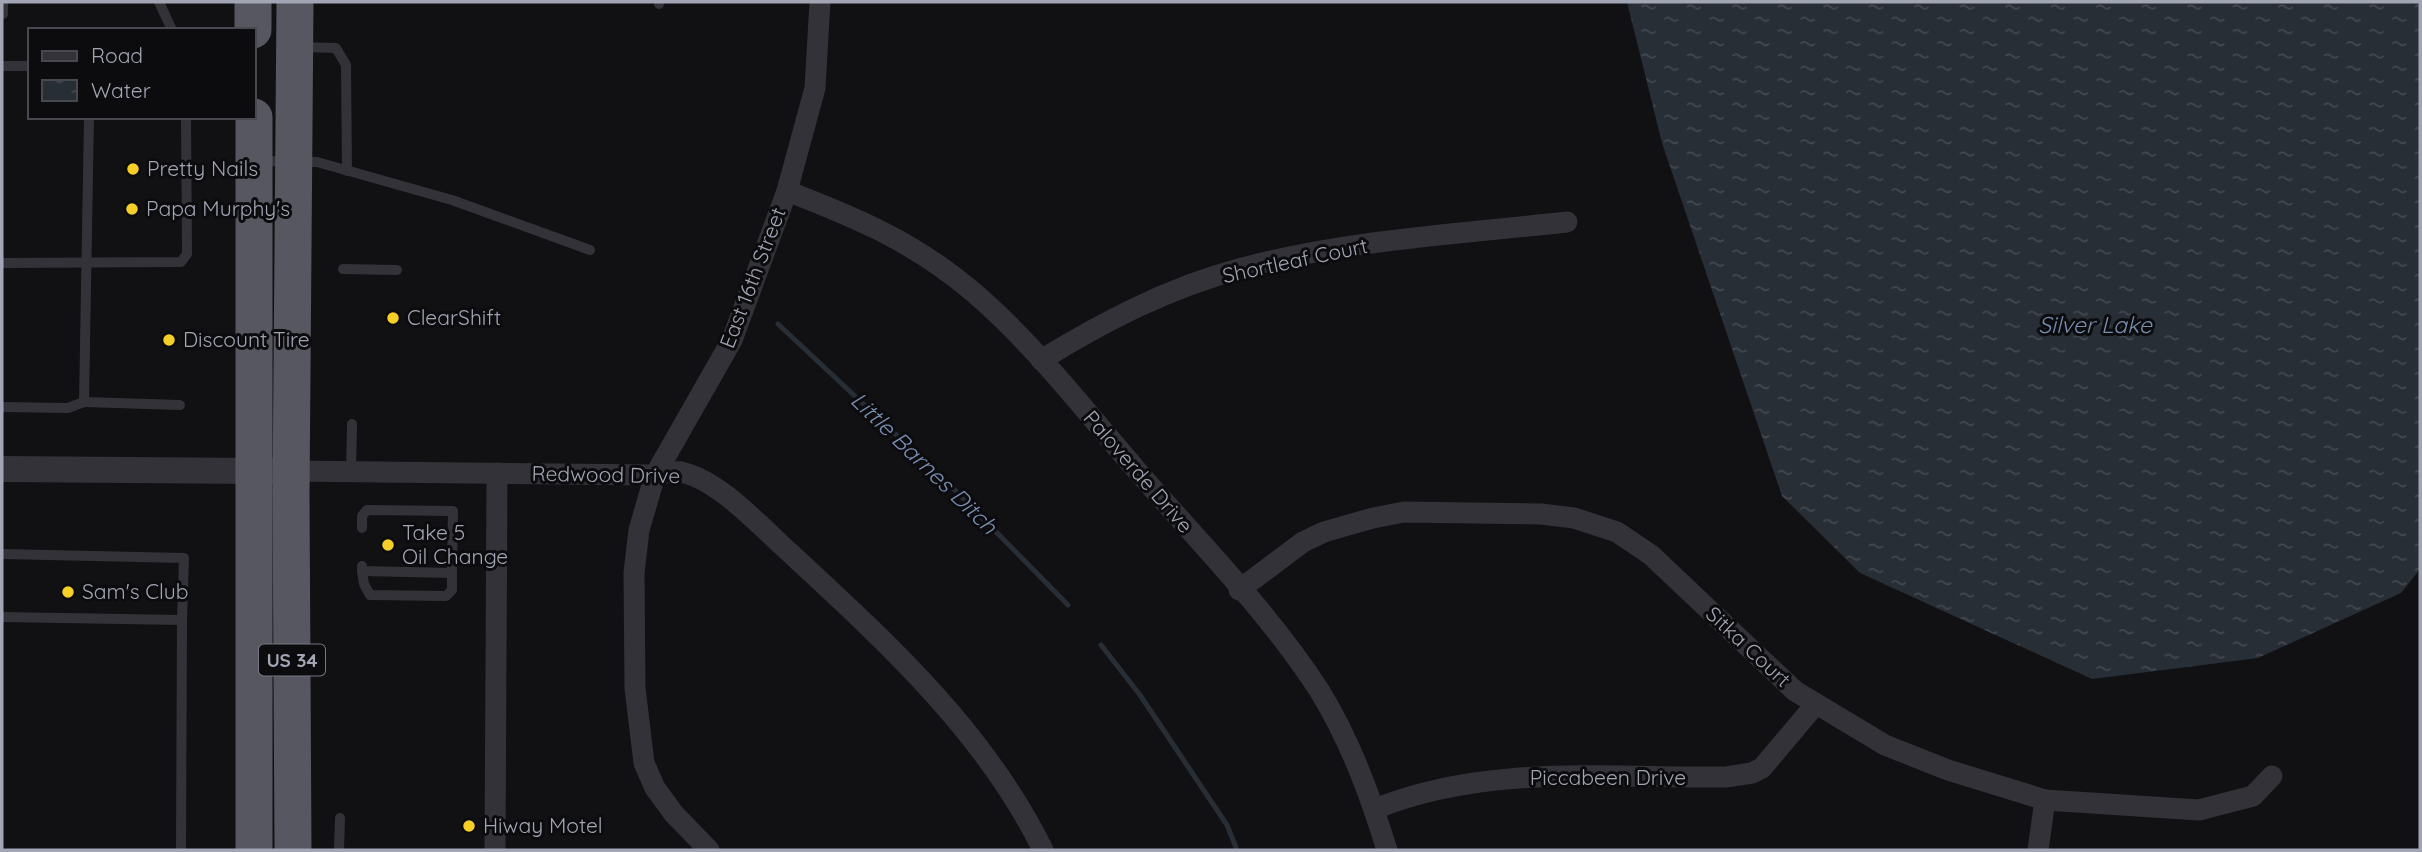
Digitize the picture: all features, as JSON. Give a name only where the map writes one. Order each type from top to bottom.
[{"type":"highway","points":[[253,2],[253,28]]},
{"type":"highway","name":"US 34","points":[[293,850],[291,471],[295,2]]},
{"type":"highway","name":"US 34","points":[[254,119],[255,850]]},
{"type":"street","name":"East 16th Street","points":[[709,850],[674,814],[655,788],[644,763],[639,739],[635,688],[634,573],[639,530],[655,475],[732,340],[787,191],[815,88],[820,2]]},
{"type":"street","name":"Paloverde Drive","points":[[787,191],[888,232],[972,291],[1041,360],[1281,638],[1318,690],[1343,734],[1375,809],[1387,850]]},
{"type":"street","name":"Shortleaf Court","points":[[1041,360],[1126,311],[1239,269],[1327,250],[1567,222]]},
{"type":"street","name":"Redwood Drive","points":[[2,469],[655,475],[681,472],[717,489],[882,638],[925,681],[982,749],[1027,817],[1043,850]]},
{"type":"street","points":[[495,850],[498,473]]},
{"type":"street","name":"Sitka Court","points":[[1239,590],[1303,542],[1324,532],[1373,517],[1404,512],[1541,514],[1574,518],[1617,532],[1651,555],[1775,672],[1815,705],[1885,745],[1948,770],[2045,800],[2199,810],[2252,796],[2272,776]]},
{"type":"street","name":"Piccabeen Drive","points":[[1375,809],[1422,792],[1497,778],[1726,777],[1752,773],[1772,758],[1815,705]]},
{"type":"street","points":[[2038,850],[2045,800]]},
{"type":"lane","points":[[3,2],[3,14]]},
{"type":"lane","points":[[159,2],[171,28]]},
{"type":"lane","points":[[295,47],[336,48],[346,65],[347,171]]},
{"type":"lane","points":[[2,66],[28,66]]},
{"type":"lane","points":[[84,402],[89,119]]},
{"type":"lane","points":[[2,262],[181,262],[187,254],[186,119]]},
{"type":"lane","points":[[254,160],[317,162],[452,200],[590,250]]},
{"type":"lane","points":[[343,269],[397,270]]},
{"type":"lane","points":[[2,407],[68,408],[84,402],[180,405]]},
{"type":"lane","points":[[351,471],[352,424]]},
{"type":"lane","points":[[362,528],[362,516],[367,510],[453,511],[452,590],[446,596],[370,594],[364,584],[362,568],[452,573]]},
{"type":"lane","points":[[2,554],[184,558],[181,850]]},
{"type":"lane","points":[[2,617],[182,620]]},
{"type":"lane","points":[[339,850],[340,818]]},
{"type":"water","name":"Silver Lake","points":[[1627,2],[2420,2],[2420,569],[2401,593],[2258,658],[2092,679],[1860,573],[1782,496],[1662,143]]},
{"type":"waterway","name":"Little Barnes Ditch","points":[[778,324],[952,487],[1068,605]]},
{"type":"waterway","name":"Little Barnes Ditch","points":[[1101,645],[1140,695],[1227,825],[1237,850]]},
{"type":"place","name":"Pretty Nails","points":[[133,169]]},
{"type":"place","name":"Papa Murphy's","points":[[132,209]]},
{"type":"place","name":"ClearShift","points":[[393,318]]},
{"type":"place","name":"Discount Tire","points":[[169,340]]},
{"type":"place","name":"Take 5 Oil Change","points":[[388,545]]},
{"type":"place","name":"Sam's Club","points":[[68,592]]},
{"type":"place","name":"Hiway Motel","points":[[469,826]]}]
